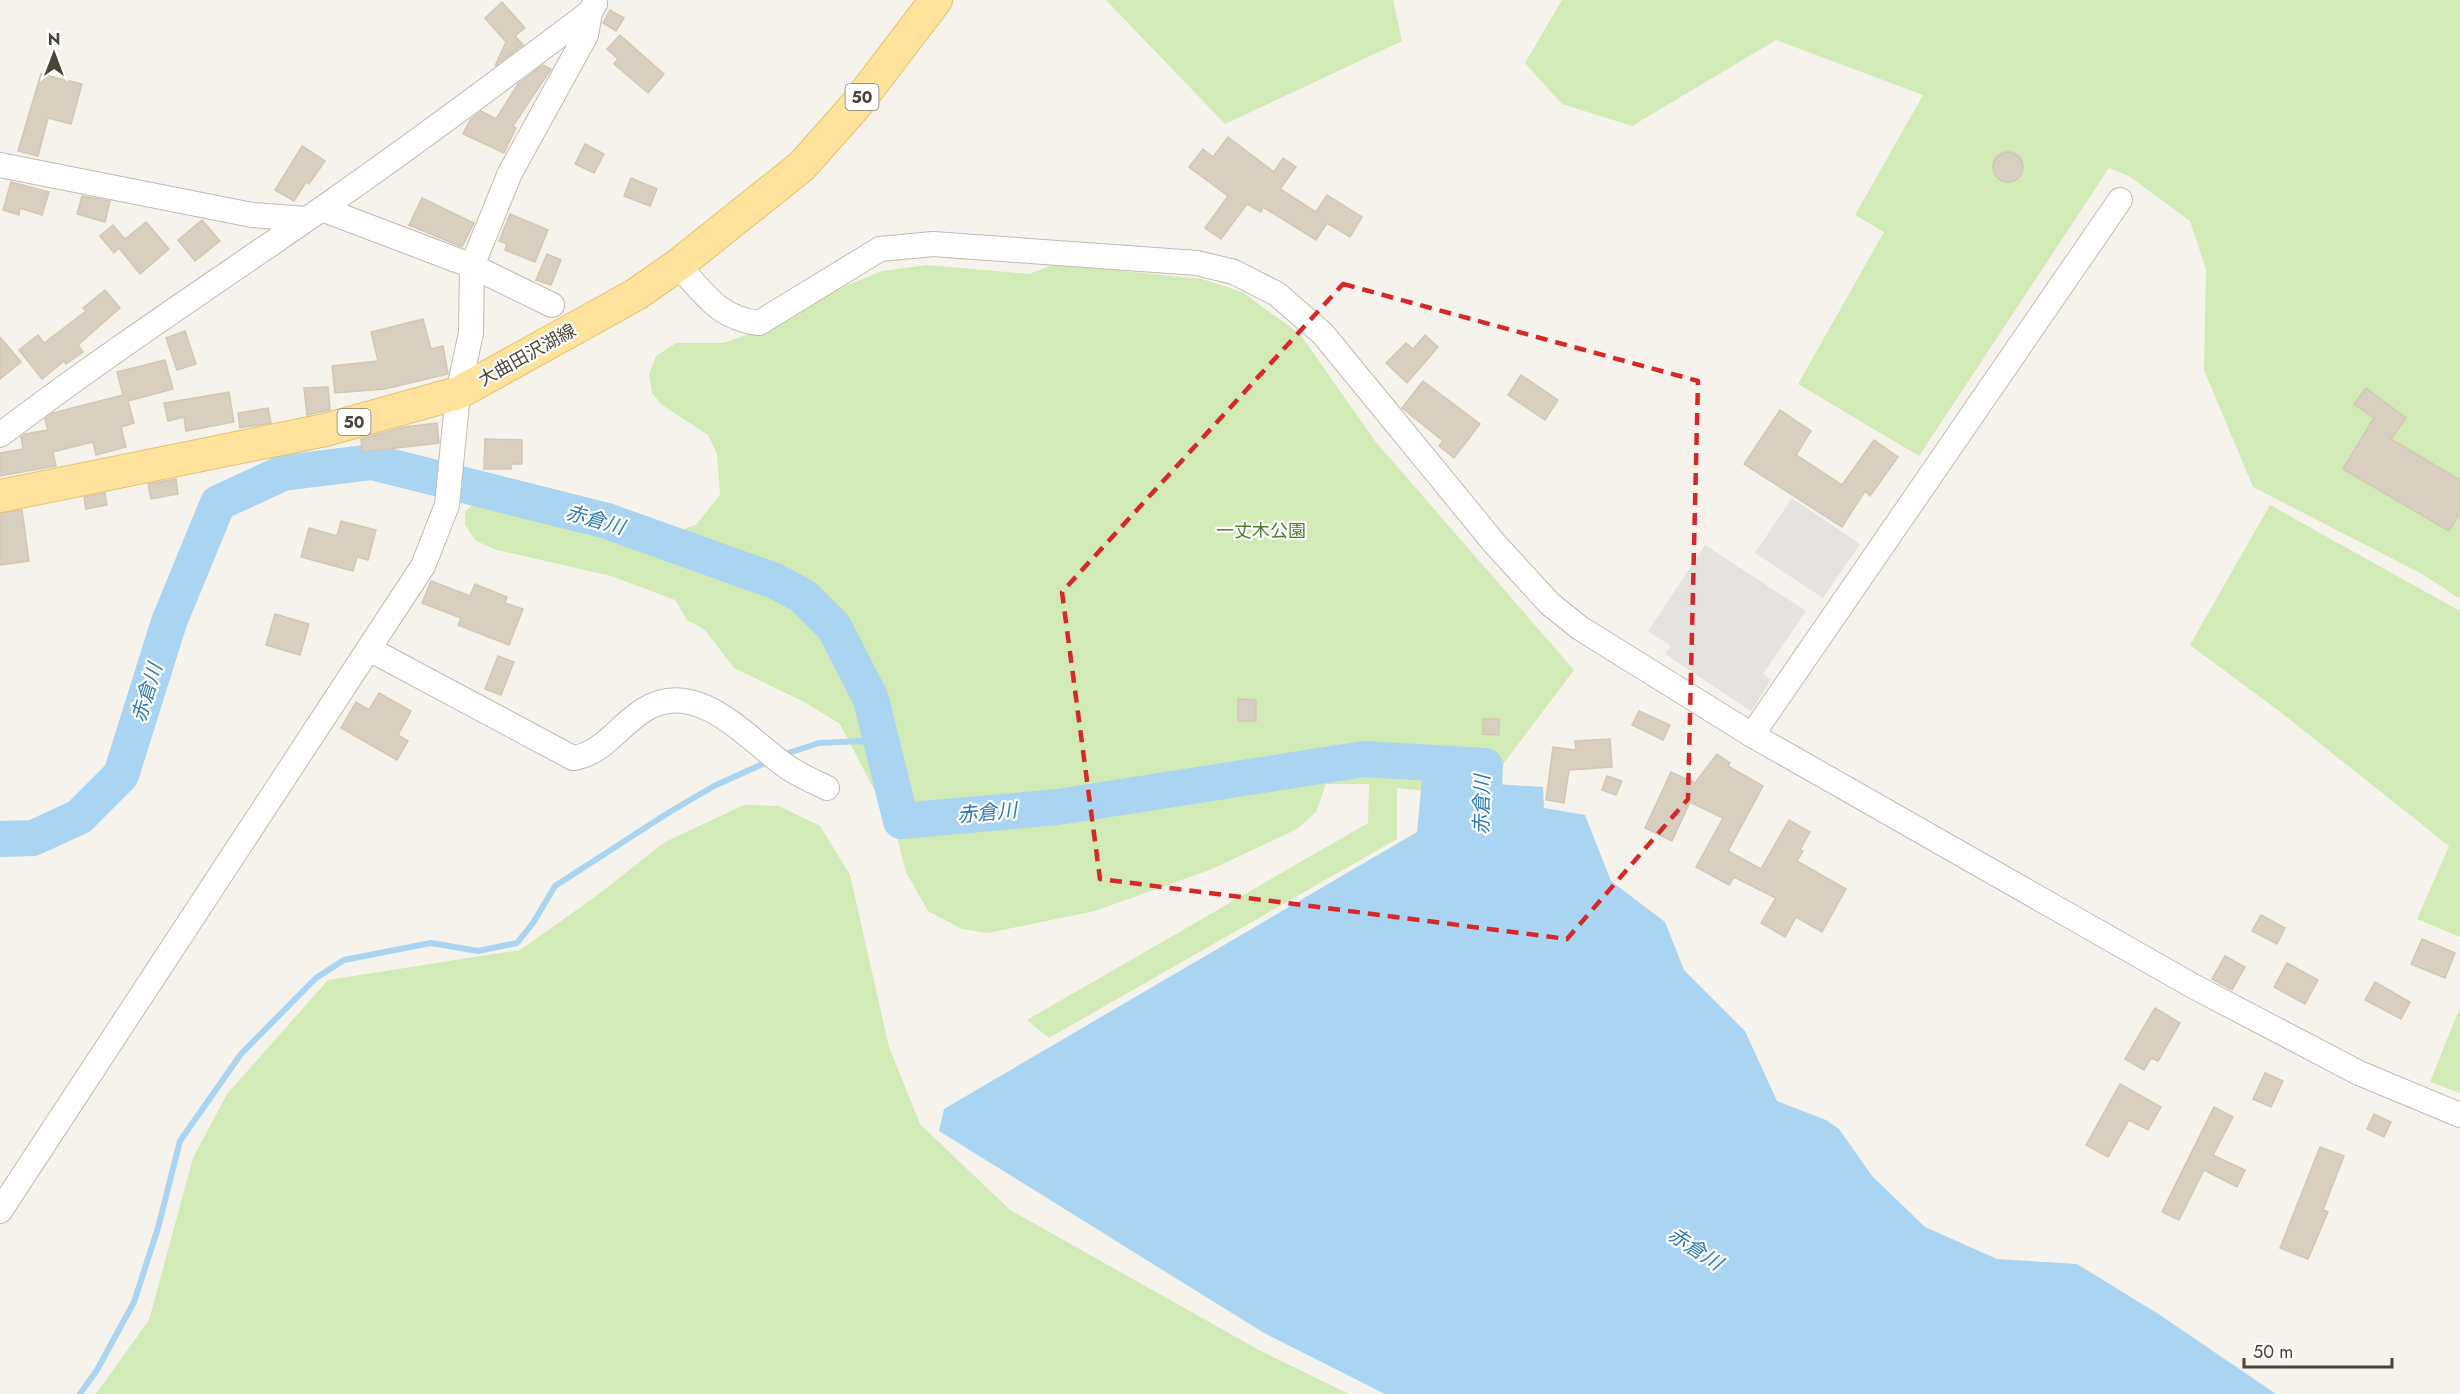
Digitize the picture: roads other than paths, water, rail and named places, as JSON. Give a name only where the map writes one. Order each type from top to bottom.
[{"type":"main road","name":"大曲田沢湖線","points":[[0,496],[325,430],[458,393],[634,295],[678,265],[802,166],[856,105],[936,0]]},
{"type":"street","points":[[0,435],[56,392],[314,214],[594,6]]},
{"type":"street","points":[[0,1211],[423,566],[447,505],[458,393],[471,333],[472,266],[510,173],[586,35],[594,6]]},
{"type":"street","points":[[0,165],[252,215],[314,214],[472,266],[552,305]]},
{"type":"street","points":[[1752,735],[2120,200]]},
{"type":"street","points":[[678,265],[722,312],[740,320],[759,322],[880,249],[933,244],[1197,263],[1234,272],[1276,294],[1323,334],[1450,491],[1550,604],[1580,628],[1752,735],[2193,986],[2359,1073],[2460,1115]]},
{"type":"street","points":[[369,650],[573,758],[588,756],[644,710],[667,699],[693,701],[719,714],[785,766],[827,788]]},
{"type":"water","points":[[1422,779],[1543,787],[1544,808],[1585,815],[1611,881],[1665,922],[1684,970],[1745,1031],[1777,1101],[1826,1120],[1839,1129],[1872,1176],[1925,1227],[1997,1259],[2077,1264],[2160,1315],[2276,1394],[1385,1394],[1264,1333],[939,1131],[944,1109],[1417,832]]},
{"type":"waterway","name":"赤倉川","points":[[0,839],[33,838],[79,817],[121,775],[169,622],[218,503],[283,473],[372,462],[607,521],[775,581],[803,596],[834,627],[871,699],[901,821],[1058,807],[1364,759],[1485,766],[1482,832]]},
{"type":"waterway","points":[[782,755],[819,743],[862,741],[887,756]]},
{"type":"waterway","points":[[80,1394],[97,1370],[134,1302],[158,1228],[180,1141],[241,1054],[316,978],[344,960],[431,943],[478,951],[517,943],[533,923],[555,886],[714,786],[767,762]]},
{"type":"park label","name":"一丈木公園","points":[[1261,531]]}]
